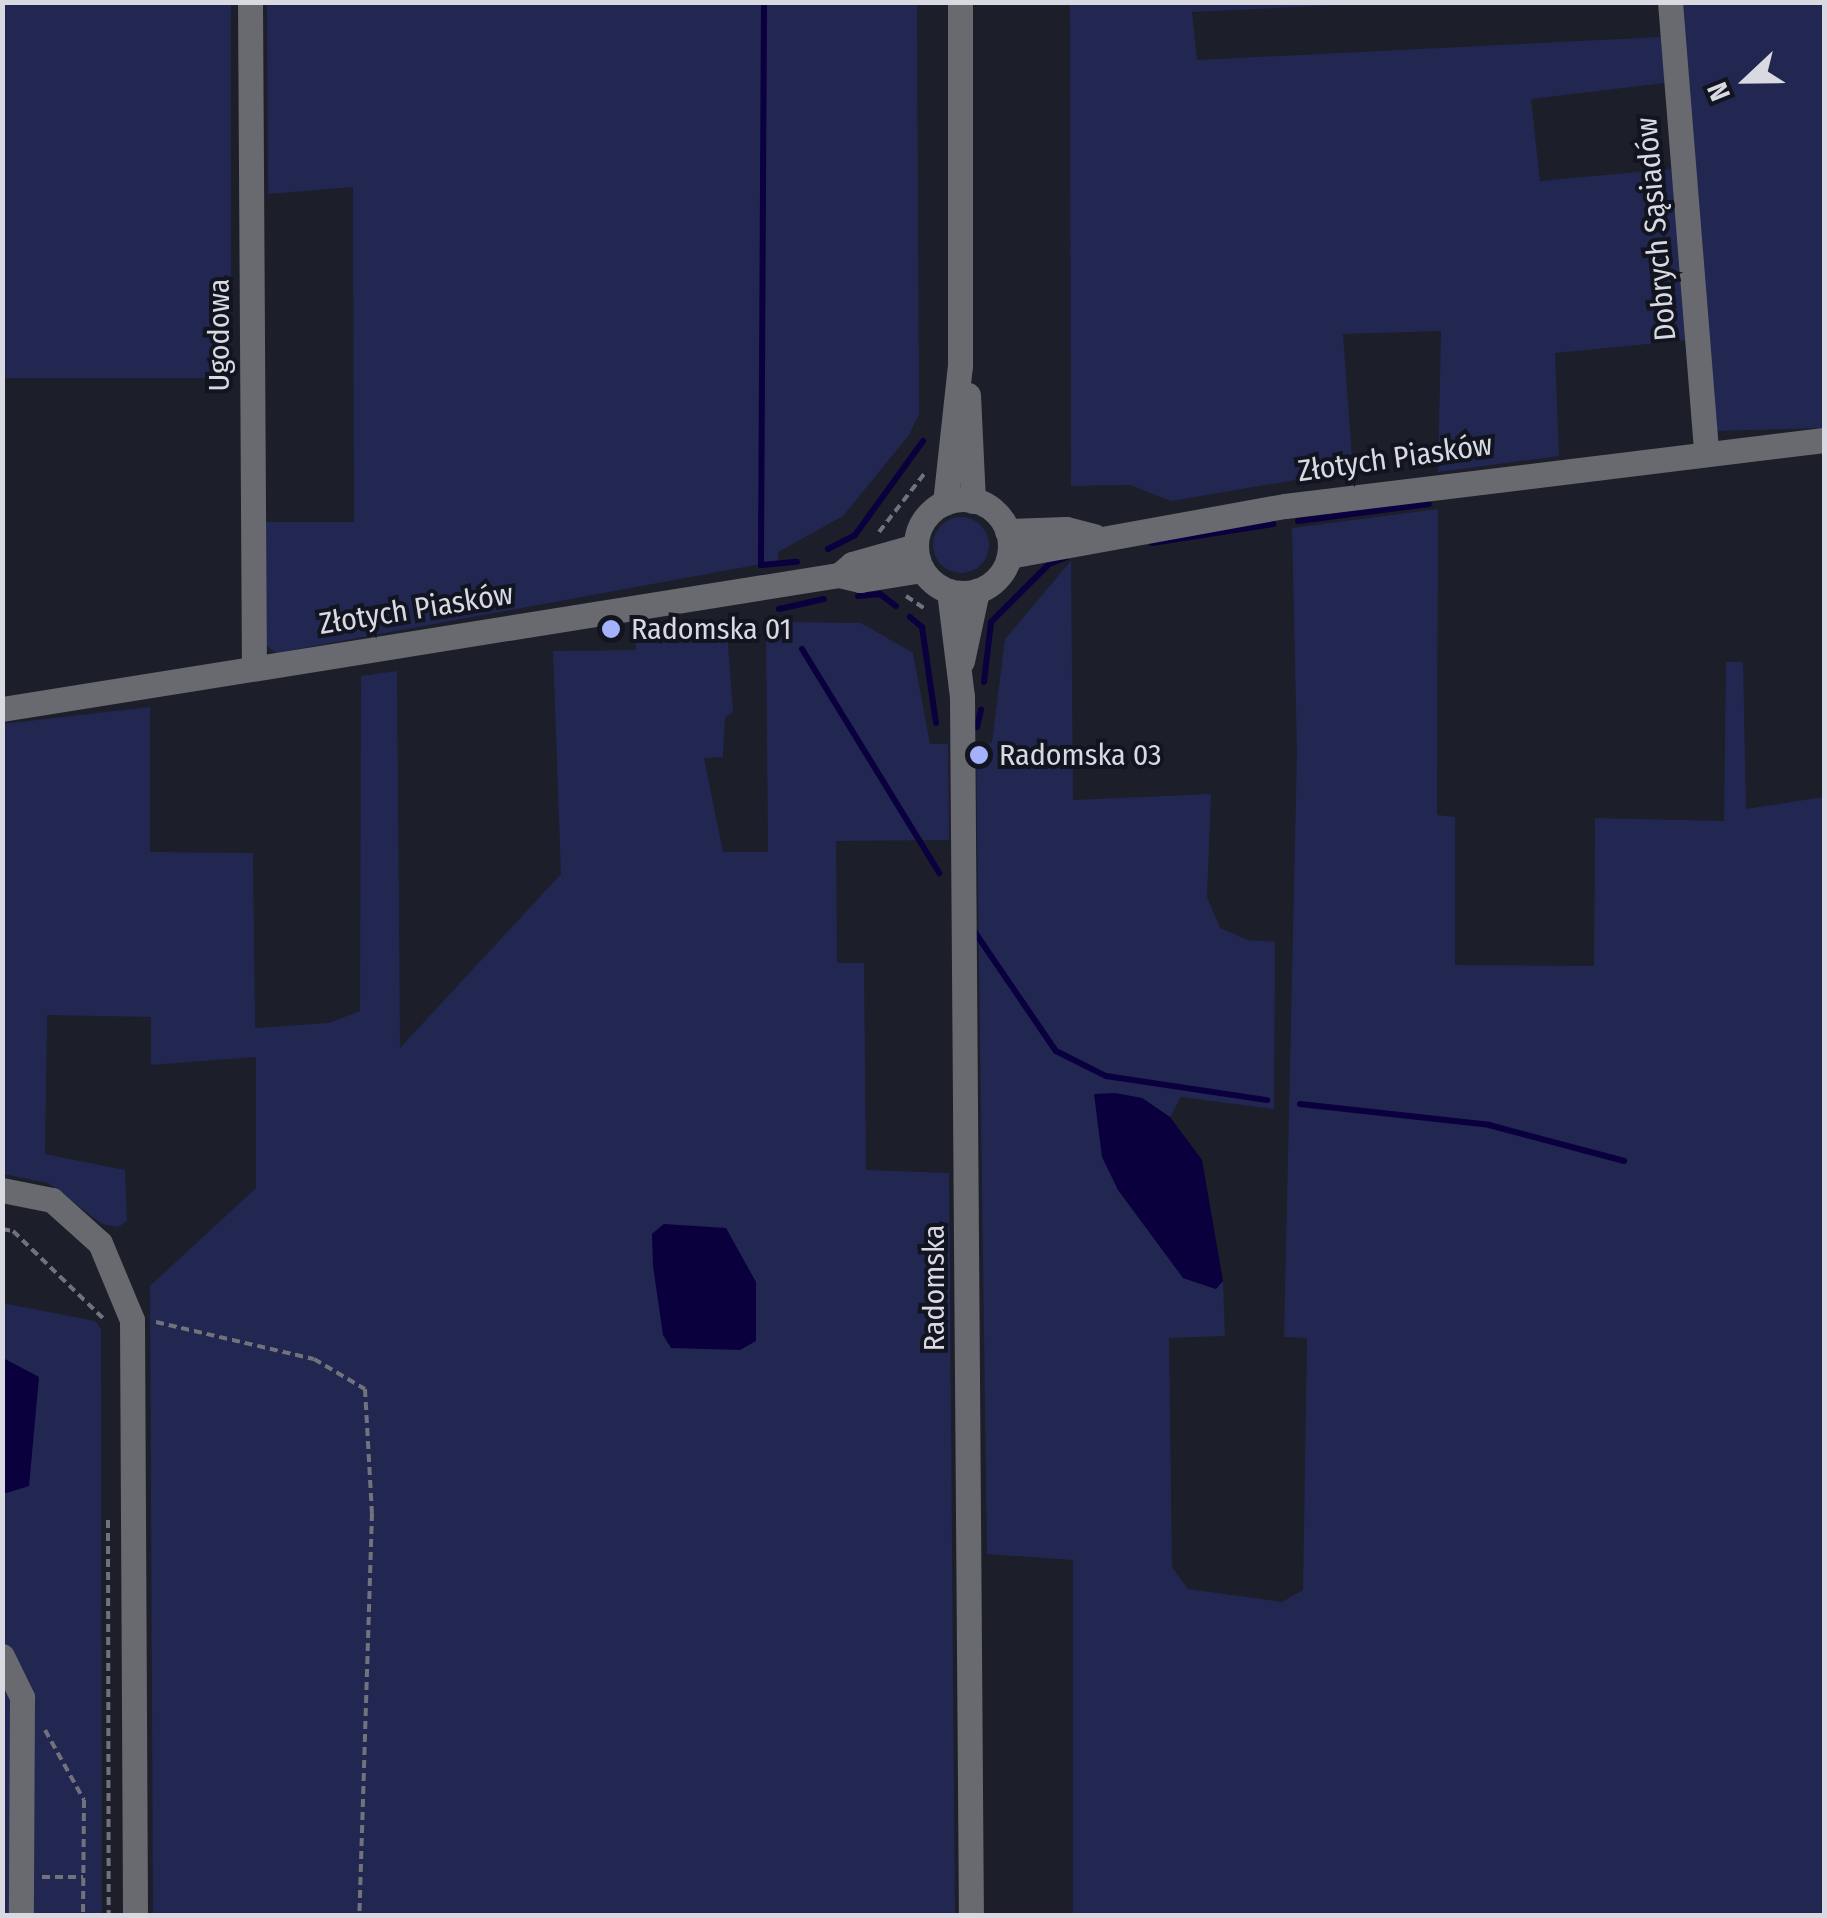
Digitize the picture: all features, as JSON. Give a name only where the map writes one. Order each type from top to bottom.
[{"type":"street","name":"Ugodowa","points":[[250,2],[254,668]]},
{"type":"street","points":[[946,503],[960,366],[960,2]]},
{"type":"street","name":"Dobrych Sąsiadów","points":[[1670,2],[1706,450]]},
{"type":"street","points":[[960,366],[974,500]]},
{"type":"street","name":"Złotych Piasków","points":[[1008,543],[1094,536],[1706,450],[1824,440]]},
{"type":"street","points":[[974,500],[994,512],[1008,543],[998,578],[976,591],[949,591],[919,558],[922,523],[946,503],[974,500]]},
{"type":"street","name":"Złotych Piasków","points":[[2,709],[839,575],[860,580],[919,558]]},
{"type":"street","name":"Radomska","points":[[949,591],[952,640],[962,661]]},
{"type":"street","name":"Radomska","points":[[971,1916],[962,661],[976,591]]},
{"type":"street","points":[[2,1190],[52,1200],[100,1243],[120,1321],[135,1916]]},
{"type":"street","points":[[2,1656],[12,1694],[21,1916]]},
{"type":"path","points":[[878,542],[882,526],[930,463]]},
{"type":"path","points":[[902,593],[928,610],[932,623]]},
{"type":"path","points":[[2,1229],[13,1231],[120,1321],[190,1326],[314,1360],[365,1388],[372,1513],[358,1916]]},
{"type":"path","points":[[108,1500],[110,1916]]},
{"type":"path","points":[[12,1694],[84,1800],[83,1916]]},
{"type":"shaded area","points":[[2,3],[231,3],[231,378],[2,378]]},
{"type":"shaded area","points":[[267,3],[917,3],[919,414],[909,435],[843,516],[778,552],[778,561],[276,653],[264,644],[262,522],[354,522],[353,187],[268,194]]},
{"type":"shaded area","points":[[1070,3],[1380,3],[1192,12],[1197,60],[1661,37],[1665,83],[1531,99],[1540,181],[1671,169],[1689,340],[1555,353],[1559,456],[1438,472],[1441,331],[1343,334],[1353,470],[1171,501],[1130,485],[1071,486]]},
{"type":"shaded area","points":[[1681,3],[1824,3],[1824,428],[1715,431]]},
{"type":"shaded area","points":[[1438,509],[1437,815],[1455,817],[1455,965],[1594,966],[1595,818],[1724,821],[1726,662],[1743,662],[1746,809],[1824,797],[1824,1915],[1073,1915],[1073,1560],[987,1554],[976,745],[992,743],[1005,639],[1071,561],[1073,800],[1211,794],[1207,897],[1220,928],[1248,940],[1275,942],[1274,1109],[1181,1097],[1170,1117],[1142,1098],[1094,1095],[1183,1278],[1215,1289],[1223,1281],[1225,1336],[1169,1338],[1172,1567],[1188,1589],[1282,1602],[1303,1590],[1307,1338],[1284,1337],[1297,751],[1292,528]]},
{"type":"shaded area","points":[[961,517],[981,525],[989,545],[981,565],[961,573],[941,565],[933,545],[941,525]]},
{"type":"shaded area","points":[[779,622],[861,623],[913,653],[930,744],[948,744],[949,840],[836,841],[837,963],[864,963],[866,1170],[949,1173],[955,1915],[153,1915],[150,1286],[256,1188],[256,1057],[151,1065],[151,1017],[47,1015],[45,1154],[125,1170],[127,1221],[118,1227],[102,1224],[48,1183],[3,1174],[2,724],[150,707],[150,852],[253,853],[255,1028],[329,1023],[360,1011],[361,676],[397,671],[400,1048],[561,874],[553,651],[636,650],[636,636],[727,631],[733,712],[725,718],[723,757],[704,758],[723,852],[768,852],[766,628]],"holes":[[[664,1224],[714,1349],[663,1335],[652,1234]]]},
{"type":"shaded area","points":[[1094,1094],[1142,1098],[1170,1117],[1202,1160],[1223,1281],[1216,1289],[1183,1278],[1118,1190],[1102,1157]]},
{"type":"shaded area","points":[[664,1224],[726,1228],[756,1282],[756,1341],[740,1350],[671,1348],[663,1335],[653,1266],[652,1234]]},
{"type":"shaded area","points":[[2,1303],[95,1321],[101,1329],[102,1915],[3,1915]]},
{"type":"shaded area","points":[[3,1358],[39,1377],[29,1486],[3,1494]]},
{"type":"waterway","points":[[764,2],[761,565],[797,562]]},
{"type":"waterway","points":[[828,549],[855,535],[923,441]]},
{"type":"waterway","points":[[1298,521],[1429,504]]},
{"type":"waterway","points":[[1152,543],[1274,524]]},
{"type":"waterway","points":[[984,682],[991,622],[1049,564],[1067,557]]},
{"type":"waterway","points":[[858,596],[880,594],[896,606]]},
{"type":"waterway","points":[[779,609],[824,599]]},
{"type":"waterway","points":[[910,617],[922,627],[936,723]]},
{"type":"waterway","points":[[802,649],[939,873]]},
{"type":"waterway","points":[[977,727],[981,709]]},
{"type":"waterway","points":[[974,931],[1056,1051],[1106,1076],[1267,1100]]},
{"type":"waterway","points":[[1300,1104],[1489,1125],[1624,1161]]},
{"type":"place","name":"Radomska 01","points":[[611,629]]},
{"type":"place","name":"Radomska 03","points":[[979,755]]}]
